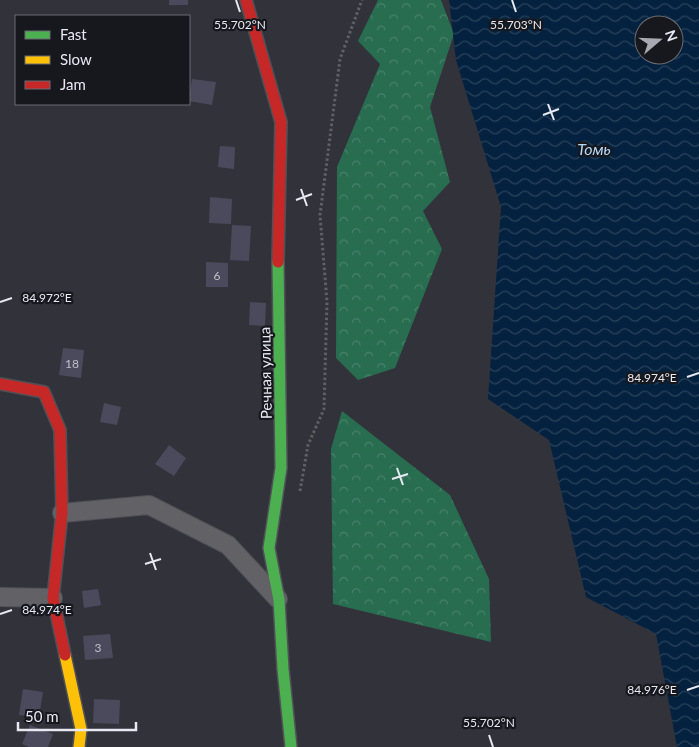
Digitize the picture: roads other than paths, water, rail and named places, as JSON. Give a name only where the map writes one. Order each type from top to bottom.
[{"type":"street","name":"Речная улица","points":[[246,0],[281,122],[278,262],[281,468],[269,548],[279,600],[283,669],[292,747]]},
{"type":"street","points":[[0,384],[44,392],[60,430],[62,513],[54,598],[81,729],[79,747]]},
{"type":"street","points":[[62,513],[149,505],[228,545],[279,600]]},
{"type":"street","points":[[0,597],[54,598]]},
{"type":"water","name":"Томь","points":[[449,0],[699,0],[699,747],[677,747],[656,634],[586,597],[549,440],[488,399],[501,207],[456,60]]}]
